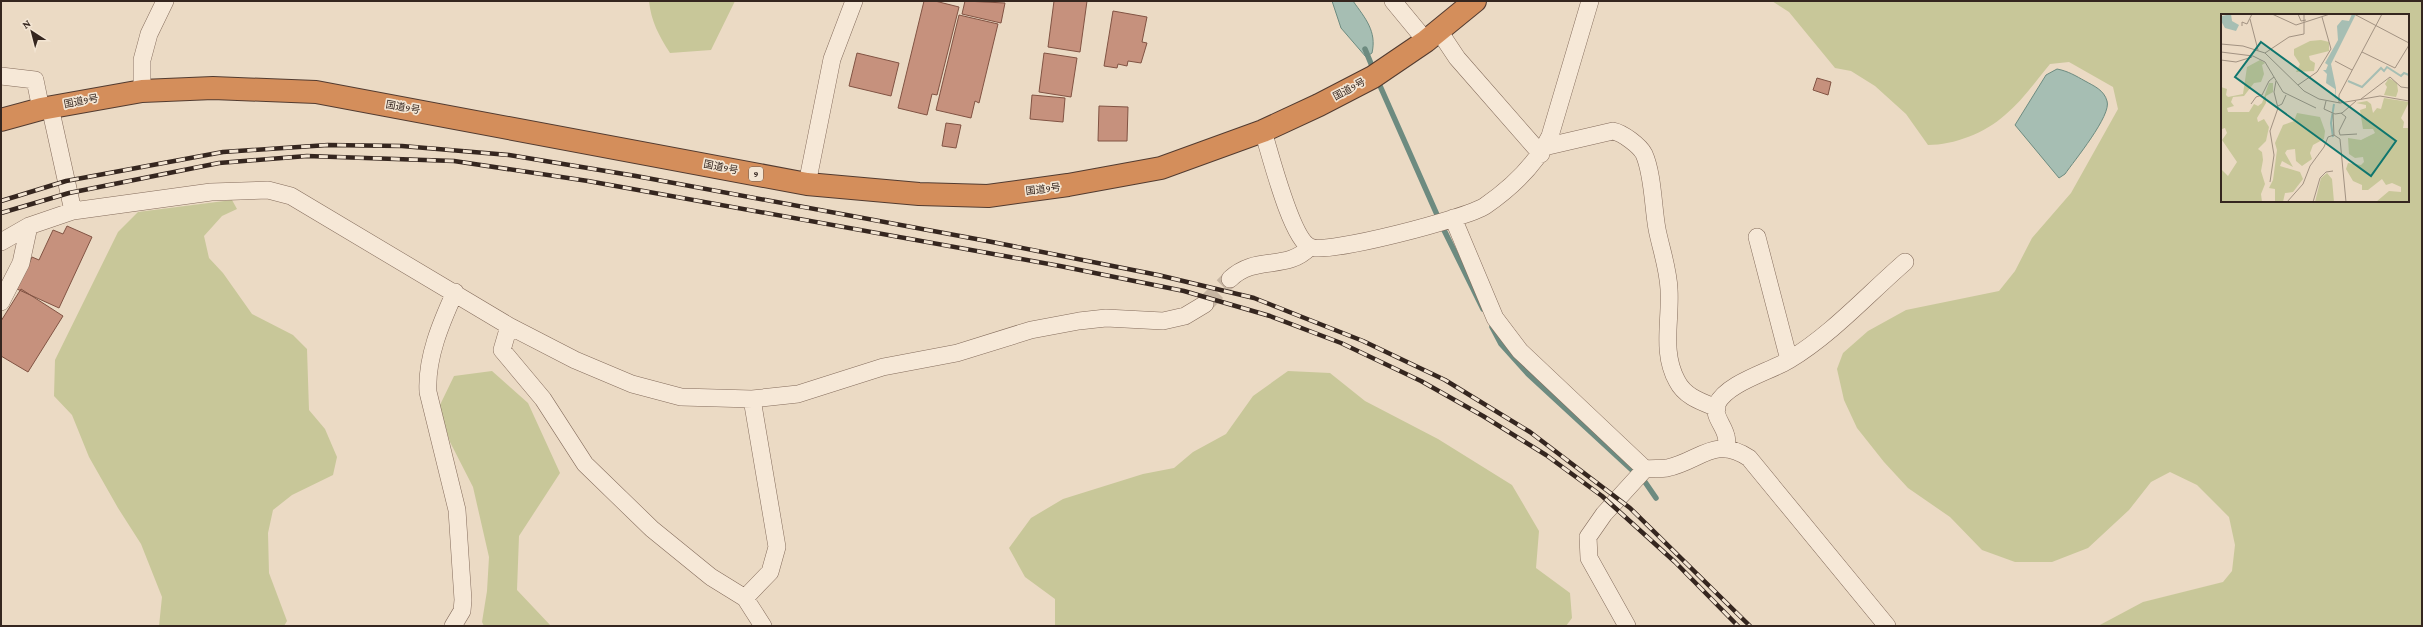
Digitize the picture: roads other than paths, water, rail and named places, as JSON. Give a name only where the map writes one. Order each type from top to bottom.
[{"type":"highway","name":"国道9号","points":[[1,120],[46,108],[142,91],[213,88],[316,92],[807,184],[919,194],[988,196],[1068,185],[1161,168],[1263,131],[1319,105],[1372,77],[1432,36],[1475,1]]},
{"type":"street","points":[[142,91],[142,60],[149,34],[165,1]]},
{"type":"street","points":[[807,184],[832,59],[854,1]]},
{"type":"street","points":[[1393,1],[1462,64],[1543,151]]},
{"type":"street","points":[[1263,131],[1290,218],[1300,238],[1310,247],[1320,249],[1381,238],[1444,220],[1484,206],[1512,185],[1543,151],[1560,104],[1590,1]]},
{"type":"street","points":[[1,76],[35,80],[46,108],[73,211]]},
{"type":"street","points":[[1543,151],[1613,131],[1640,149],[1646,162],[1657,230],[1667,271],[1670,303],[1666,338],[1672,372],[1678,383],[1688,394],[1717,408]]},
{"type":"street","points":[[1,242],[29,226],[73,211],[211,192],[268,190],[291,196],[455,292],[509,326],[575,360],[632,384],[681,397],[752,399],[798,394],[882,368],[957,353],[1031,330],[1079,320],[1106,318],[1163,321],[1185,316],[1205,304]]},
{"type":"street","points":[[1444,220],[1495,318],[1520,351],[1645,469]]},
{"type":"street","points":[[1,302],[21,263],[29,226]]},
{"type":"street","points":[[1757,237],[1788,360]]},
{"type":"street","points":[[1230,279],[1240,270],[1252,265],[1293,260],[1310,247]]},
{"type":"street","points":[[1728,448],[1726,435],[1716,412],[1723,396],[1732,388],[1788,360],[1830,330],[1904,262]]},
{"type":"street","points":[[453,626],[462,611],[463,600],[460,527],[428,392],[427,380],[443,318],[455,292]]},
{"type":"street","points":[[509,326],[502,350],[543,399],[585,464],[652,529],[711,577],[745,598],[763,626]]},
{"type":"street","points":[[745,598],[770,572],[777,547],[752,399]]},
{"type":"street","points":[[1627,626],[1589,558],[1588,538],[1604,514],[1645,469],[1668,468],[1715,449],[1728,448],[1749,458],[1887,626]]},
{"type":"waterway","points":[[1365,49],[1374,71]]},
{"type":"waterway","points":[[1377,79],[1442,226],[1483,309]]},
{"type":"waterway","points":[[1492,327],[1501,344],[1528,374],[1645,482],[1656,498]]},
{"type":"tunnel","points":[[1205,304],[1230,279]]},
{"type":"railway","points":[[1,201],[66,181],[223,152],[328,145],[402,146],[509,155],[636,176],[987,241],[1158,275],[1254,298],[1363,341],[1445,380],[1530,432],[1630,508],[1750,626]]},
{"type":"railway","points":[[1,213],[69,193],[219,163],[307,156],[454,161],[588,181],[1060,266],[1184,291],[1270,316],[1341,343],[1421,381],[1483,416],[1546,455],[1602,496],[1675,562],[1738,626]]}]
